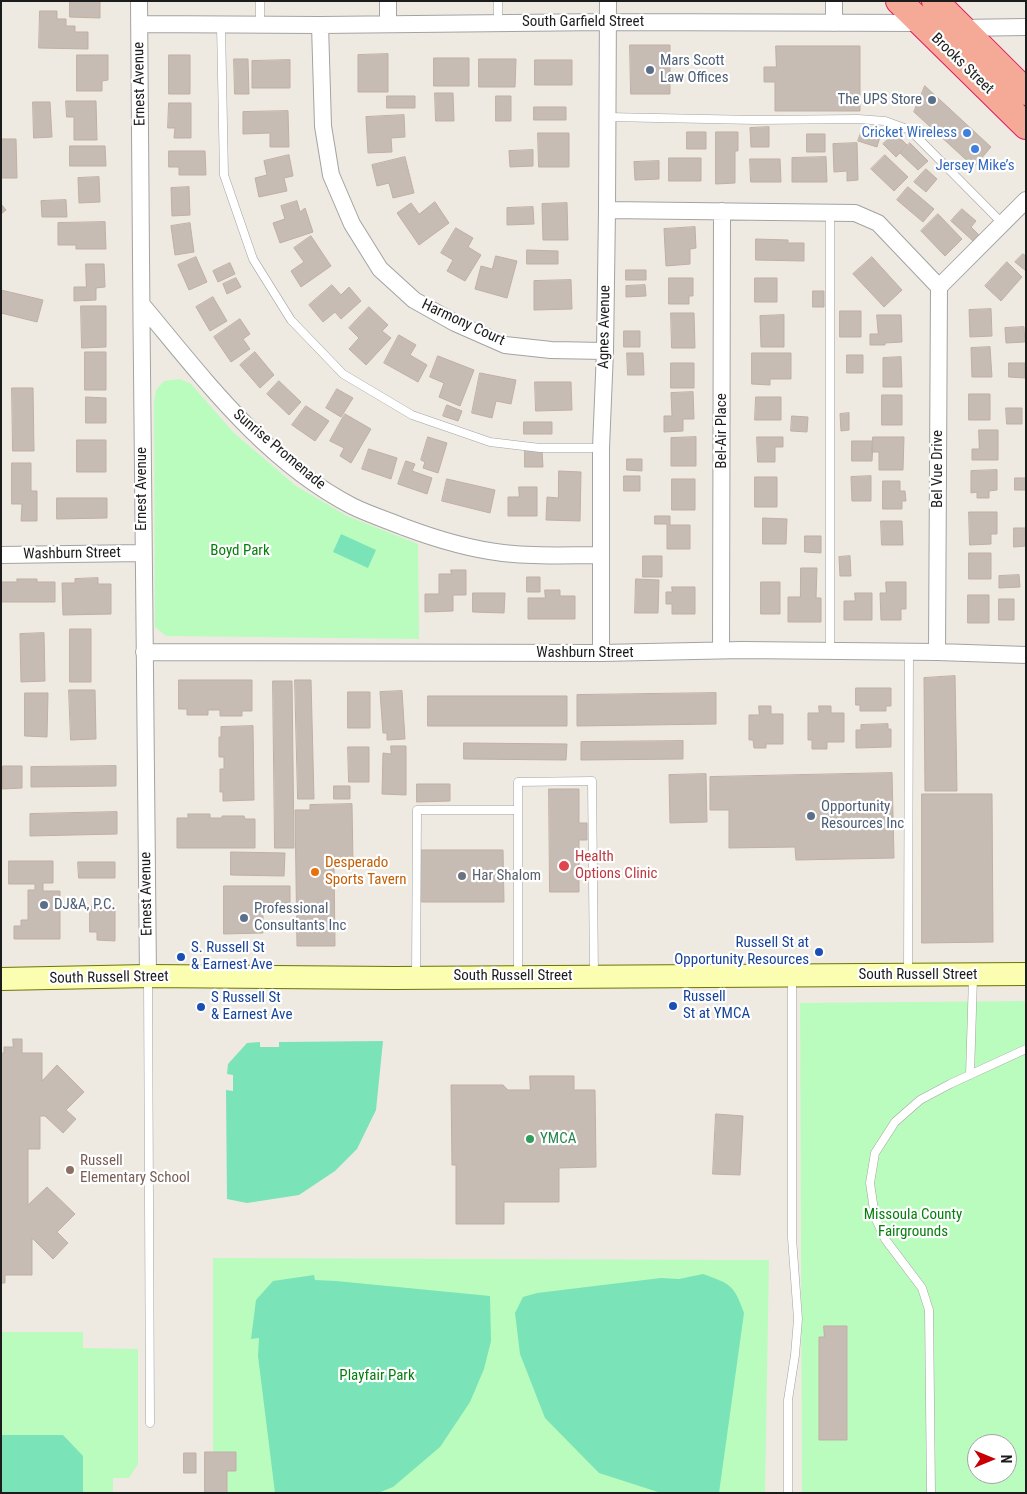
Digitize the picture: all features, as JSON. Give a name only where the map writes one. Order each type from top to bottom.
[{"type":"highway","name":"Brooks Street","points":[[899,1],[1026,126]]},
{"type":"highway","name":"Brooks Street","points":[[935,1],[1026,92]]},
{"type":"main road","name":"South Russell Street","points":[[1,979],[148,976],[416,977],[1026,974]]},
{"type":"street","name":"Ernest Avenue","points":[[139,1],[143,306],[142,554],[148,976]]},
{"type":"street","points":[[388,1],[388,23]]},
{"type":"street","name":"Agnes Avenue","points":[[600,653],[601,448],[605,351],[607,210],[608,1]]},
{"type":"street","points":[[834,1],[834,24]]},
{"type":"street","name":"South Garfield Street","points":[[139,24],[320,25],[498,22],[920,23],[962,29],[1026,27]]},
{"type":"street","name":"Harmony Court","points":[[320,25],[323,126],[331,175],[352,224],[380,269],[414,300],[455,323],[505,345],[551,350],[605,351]]},
{"type":"street","points":[[607,210],[854,213],[878,223],[939,287],[1026,201]]},
{"type":"street","name":"Bel-Air Place","points":[[721,650],[722,211]]},
{"type":"street","name":"Bel Vue Drive","points":[[937,652],[939,287]]},
{"type":"street","name":"Sunrise Promenade","points":[[143,306],[216,395],[239,418],[308,478],[352,506],[433,537],[502,553],[544,556],[601,555]]},
{"type":"street","name":"Washburn Street","points":[[1,555],[142,554]]},
{"type":"street","name":"Washburn Street","points":[[144,652],[600,653],[721,650],[937,652],[1026,655]]},
{"type":"lane","points":[[260,1],[260,25]]},
{"type":"lane","points":[[498,1],[498,22]]},
{"type":"lane","points":[[221,24],[224,175],[253,259],[291,320],[343,374],[412,415],[490,442],[540,448],[601,448]]},
{"type":"lane","points":[[608,117],[756,120],[858,119],[885,121],[910,130],[1003,224]]},
{"type":"lane","points":[[830,212],[830,651]]},
{"type":"lane","points":[[908,974],[909,652]]},
{"type":"lane","points":[[518,976],[518,782],[592,781],[594,976]]},
{"type":"lane","points":[[416,977],[417,810],[518,810]]},
{"type":"lane","points":[[970,1075],[973,975]]},
{"type":"lane","points":[[148,976],[150,1423]]},
{"type":"lane","points":[[788,1493],[788,1400],[798,1319],[792,1238],[792,976]]},
{"type":"lane","points":[[931,1493],[929,1310],[922,1288],[885,1239],[875,1217],[870,1183],[875,1153],[894,1122],[920,1100],[1026,1049]]},
{"type":"green space","name":"Boyd Park","points":[[180,379],[191,384],[234,433],[296,486],[347,516],[418,544],[419,639],[166,636],[155,627],[154,402],[156,390],[164,381]]},
{"type":"green space","points":[[341,534],[376,550],[368,568],[333,552]]},
{"type":"green space","name":"Missoula County Fairgrounds","points":[[1026,1001],[1026,1493],[802,1493],[800,1003]]},
{"type":"green space","points":[[383,1041],[376,1110],[357,1149],[335,1171],[299,1195],[247,1203],[227,1199],[226,1090],[233,1091],[233,1075],[227,1074],[228,1064],[247,1043],[260,1042],[260,1047],[279,1047],[279,1042]]},
{"type":"green space","name":"Playfair Park","points":[[213,1258],[769,1260],[765,1493],[213,1493]]},
{"type":"green space","points":[[703,1274],[726,1283],[737,1296],[744,1313],[719,1493],[661,1493],[599,1473],[545,1418],[520,1354],[515,1313],[523,1297],[537,1293],[661,1278],[679,1279]]},
{"type":"green space","points":[[314,1275],[315,1280],[490,1296],[491,1341],[484,1369],[470,1402],[440,1447],[393,1487],[378,1493],[275,1493],[258,1356],[259,1338],[251,1339],[256,1300],[273,1281]]},
{"type":"green space","points":[[1,1332],[83,1332],[83,1348],[138,1349],[138,1464],[129,1478],[113,1478],[113,1493],[1,1493]]},
{"type":"green space","points":[[1,1435],[63,1435],[83,1456],[83,1493],[1,1493]]},
{"type":"building","points":[[70,1],[100,1],[100,18],[70,17]]},
{"type":"building","points":[[40,11],[57,11],[57,19],[66,19],[66,26],[75,26],[75,32],[88,32],[88,49],[39,48]]},
{"type":"building","name":"Mars Scott Law Offices","points":[[630,45],[670,45],[670,94],[631,94]]},
{"type":"building","points":[[776,46],[860,46],[860,111],[775,111],[775,82],[764,82],[764,67],[776,67]]},
{"type":"building","points":[[388,54],[388,92],[358,92],[358,55]]},
{"type":"building","points":[[77,55],[108,55],[108,80],[102,81],[102,91],[77,91]]},
{"type":"building","points":[[169,55],[190,55],[190,94],[169,94]]},
{"type":"building","points":[[434,58],[469,58],[469,86],[434,86]]},
{"type":"building","points":[[234,59],[248,59],[249,94],[235,94]]},
{"type":"building","points":[[479,59],[516,59],[515,87],[479,87]]},
{"type":"building","points":[[290,60],[290,88],[252,88],[252,61]]},
{"type":"building","points":[[535,60],[572,60],[572,85],[535,85]]},
{"type":"building","points":[[925,86],[991,147],[974,167],[914,112]]},
{"type":"building","points":[[435,93],[453,93],[454,121],[436,121]]},
{"type":"building","points":[[387,96],[415,96],[415,108],[387,108]]},
{"type":"building","points":[[496,96],[511,96],[511,121],[496,121]]},
{"type":"building","points":[[66,101],[96,101],[97,140],[74,140],[74,117],[67,117]]},
{"type":"building","points":[[33,102],[50,102],[52,137],[34,138]]},
{"type":"building","points":[[169,103],[191,103],[191,138],[174,138],[175,128],[168,128]]},
{"type":"building","points":[[534,107],[566,107],[566,120],[534,120]]},
{"type":"building","points":[[288,111],[289,147],[270,147],[270,133],[243,134],[243,112]]},
{"type":"building","points":[[404,115],[405,137],[391,138],[392,152],[368,153],[366,117]]},
{"type":"building","points":[[864,125],[882,130],[877,147],[858,141]]},
{"type":"building","points":[[769,127],[769,147],[751,147],[750,128]]},
{"type":"building","points":[[687,132],[706,132],[706,149],[687,149]]},
{"type":"building","points":[[716,132],[738,132],[738,151],[735,151],[735,183],[716,184]]},
{"type":"building","points":[[538,133],[569,133],[569,167],[539,167]]},
{"type":"building","points":[[895,133],[907,145],[896,157],[883,144]]},
{"type":"building","points":[[807,134],[825,134],[825,152],[807,152]]},
{"type":"building","points":[[1,139],[16,139],[17,178],[1,178]]},
{"type":"building","points":[[857,143],[858,180],[847,181],[847,171],[834,172],[833,144]]},
{"type":"building","points":[[910,143],[928,161],[918,170],[900,153]]},
{"type":"building","points":[[70,146],[105,146],[106,166],[70,166]]},
{"type":"building","points":[[533,150],[533,166],[510,167],[509,151]]},
{"type":"building","points":[[169,151],[205,151],[206,175],[179,175],[179,167],[169,167]]},
{"type":"building","points":[[289,155],[293,176],[284,178],[287,191],[259,197],[255,178],[267,175],[264,161]]},
{"type":"building","points":[[885,155],[908,177],[894,191],[871,169]]},
{"type":"building","points":[[405,157],[414,193],[393,198],[389,183],[377,186],[372,165]]},
{"type":"building","points":[[826,157],[827,182],[792,182],[792,158]]},
{"type":"building","points":[[669,158],[701,158],[701,181],[669,181]]},
{"type":"building","points":[[750,159],[780,159],[781,182],[751,182]]},
{"type":"building","points":[[659,161],[659,179],[635,180],[634,162]]},
{"type":"building","points":[[926,169],[937,179],[926,192],[914,182]]},
{"type":"building","points":[[99,177],[100,202],[79,203],[78,178]]},
{"type":"building","points":[[189,187],[190,215],[172,216],[171,188]]},
{"type":"building","points":[[908,187],[934,209],[923,222],[897,200]]},
{"type":"building","points":[[66,200],[67,217],[42,217],[41,201]]},
{"type":"building","points":[[297,201],[300,212],[305,208],[313,232],[280,243],[273,223],[285,219],[281,206]]},
{"type":"building","points":[[435,202],[449,223],[419,245],[397,213],[411,203],[419,214]]},
{"type":"building","points":[[567,203],[568,240],[543,240],[542,204]]},
{"type":"building","points":[[1,204],[6,210],[1,214]]},
{"type":"building","points":[[533,207],[534,224],[507,225],[507,208]]},
{"type":"building","points":[[962,209],[976,221],[971,227],[979,235],[973,241],[951,221]]},
{"type":"building","points":[[938,214],[962,239],[945,256],[921,231]]},
{"type":"building","points":[[105,222],[106,249],[76,249],[76,245],[58,245],[58,223]]},
{"type":"building","points":[[190,223],[194,252],[175,255],[171,226]]},
{"type":"building","points":[[695,227],[696,248],[690,249],[690,264],[666,266],[664,229]]},
{"type":"building","points":[[456,228],[473,238],[468,247],[481,255],[465,281],[447,271],[453,260],[441,253]]},
{"type":"building","points":[[311,236],[331,266],[301,287],[291,271],[304,262],[294,248]]},
{"type":"building","points":[[756,239],[788,240],[788,243],[804,243],[804,261],[756,260]]},
{"type":"building","points":[[527,250],[558,251],[558,264],[527,264]]},
{"type":"building","points":[[1023,254],[1026,256],[1026,271],[1015,262]]},
{"type":"building","points":[[496,256],[517,261],[507,298],[475,289],[481,266],[492,269]]},
{"type":"building","points":[[196,257],[207,282],[189,290],[178,265]]},
{"type":"building","points":[[872,257],[902,290],[884,307],[853,274]]},
{"type":"building","points":[[1007,262],[1022,277],[1001,301],[985,286]]},
{"type":"building","points":[[230,263],[235,274],[218,282],[213,271]]},
{"type":"building","points":[[86,264],[104,264],[105,287],[96,288],[96,300],[74,301],[74,287],[86,287]]},
{"type":"building","points":[[626,270],[646,270],[646,280],[626,280]]},
{"type":"building","points":[[236,278],[241,287],[227,294],[223,284]]},
{"type":"building","points":[[669,278],[693,278],[693,296],[689,296],[689,304],[669,304]]},
{"type":"building","points":[[755,278],[777,278],[777,302],[755,302]]},
{"type":"building","points":[[571,280],[572,309],[534,310],[534,281]]},
{"type":"building","points":[[332,285],[341,295],[349,287],[361,301],[341,319],[335,312],[323,322],[309,305]]},
{"type":"building","points":[[645,285],[646,296],[626,297],[626,286]]},
{"type":"building","points":[[1,290],[43,300],[37,322],[1,313]]},
{"type":"building","points":[[813,291],[824,291],[824,307],[813,307]]},
{"type":"building","points":[[213,297],[227,321],[210,331],[196,307]]},
{"type":"building","points":[[81,306],[106,306],[106,347],[82,348]]},
{"type":"building","points":[[369,307],[388,325],[382,331],[391,338],[366,365],[349,349],[359,338],[349,328]]},
{"type":"building","points":[[991,309],[992,336],[970,337],[969,310]]},
{"type":"building","points":[[840,311],[861,311],[861,337],[840,337]]},
{"type":"building","points":[[671,313],[694,313],[695,348],[672,348]]},
{"type":"building","points":[[784,315],[784,347],[761,347],[760,316]]},
{"type":"building","points":[[877,315],[901,315],[902,342],[870,345],[870,334],[878,334]]},
{"type":"building","points":[[240,319],[250,334],[243,339],[250,349],[231,362],[214,337]]},
{"type":"building","points":[[1024,327],[1025,342],[1006,343],[1005,328]]},
{"type":"building","points":[[624,331],[640,331],[640,347],[624,347]]},
{"type":"building","points":[[399,335],[416,345],[410,355],[427,365],[418,382],[384,363]]},
{"type":"building","points":[[990,347],[992,377],[972,377],[971,348]]},
{"type":"building","points":[[85,352],[106,352],[106,390],[85,390]]},
{"type":"building","points":[[255,352],[274,375],[260,388],[240,365]]},
{"type":"building","points":[[627,353],[643,353],[644,375],[628,375]]},
{"type":"building","points":[[752,353],[791,353],[791,379],[770,379],[770,385],[752,384]]},
{"type":"building","points":[[847,355],[863,355],[863,373],[847,373]]},
{"type":"building","points":[[438,356],[474,370],[460,406],[439,397],[444,383],[430,377]]},
{"type":"building","points":[[901,357],[902,387],[883,387],[883,358]]},
{"type":"building","points":[[671,363],[694,363],[694,388],[671,388]]},
{"type":"building","points":[[1009,363],[1025,363],[1025,378],[1009,377]]},
{"type":"building","points":[[480,373],[516,380],[511,404],[496,401],[492,418],[472,413]]},
{"type":"building","points":[[279,381],[301,402],[289,415],[267,394]]},
{"type":"building","points":[[535,382],[571,382],[572,410],[536,411]]},
{"type":"building","points":[[12,388],[33,388],[34,451],[13,451]]},
{"type":"building","points":[[337,389],[353,398],[341,417],[326,408]]},
{"type":"building","points":[[693,392],[694,419],[683,419],[683,431],[664,432],[664,416],[672,416],[671,393]]},
{"type":"building","points":[[969,394],[990,394],[990,420],[969,420]]},
{"type":"building","points":[[882,395],[902,395],[902,425],[882,425]]},
{"type":"building","points":[[86,397],[106,398],[106,423],[86,423]]},
{"type":"building","points":[[756,397],[781,397],[781,420],[755,420]]},
{"type":"building","points":[[447,405],[462,411],[458,421],[443,416]]},
{"type":"building","points":[[306,406],[329,421],[315,441],[292,425]]},
{"type":"building","points":[[1006,408],[1022,408],[1022,424],[1007,424]]},
{"type":"building","points":[[849,413],[849,430],[841,431],[840,414]]},
{"type":"building","points":[[345,414],[371,429],[351,463],[340,456],[344,448],[330,441]]},
{"type":"building","points":[[792,416],[808,417],[807,432],[791,431]]},
{"type":"building","points":[[524,422],[552,422],[552,434],[524,434]]},
{"type":"building","points":[[979,430],[998,430],[998,460],[972,460],[972,449],[979,449]]},
{"type":"building","points":[[428,437],[447,443],[438,473],[423,468],[425,462],[421,460]]},
{"type":"building","points":[[696,437],[696,466],[671,466],[671,438]]},
{"type":"building","points":[[757,437],[783,437],[783,447],[775,447],[775,462],[758,462]]},
{"type":"building","points":[[873,437],[904,437],[903,470],[879,470],[879,452],[872,452]]},
{"type":"building","points":[[77,440],[106,440],[106,472],[77,472]]},
{"type":"building","points":[[852,441],[873,441],[872,461],[852,461]]},
{"type":"building","points":[[369,449],[397,458],[391,479],[362,469]]},
{"type":"building","points":[[525,450],[542,450],[543,467],[525,467]]},
{"type":"building","points":[[627,459],[642,459],[642,471],[627,470]]},
{"type":"building","points":[[406,461],[415,464],[412,471],[432,478],[427,494],[398,484]]},
{"type":"building","points":[[12,463],[31,463],[31,491],[37,491],[37,521],[21,521],[22,504],[12,504]]},
{"type":"building","points":[[997,470],[997,490],[989,491],[989,498],[977,498],[977,492],[971,493],[971,471]]},
{"type":"building","points":[[559,471],[581,472],[580,521],[546,520],[547,497],[558,498]]},
{"type":"building","points":[[624,476],[640,476],[640,491],[624,491]]},
{"type":"building","points":[[871,476],[871,501],[852,501],[851,477]]},
{"type":"building","points":[[755,477],[777,477],[777,507],[755,507]]},
{"type":"building","points":[[1015,478],[1026,478],[1026,490],[1015,490]]},
{"type":"building","points":[[447,479],[495,490],[490,513],[442,501]]},
{"type":"building","points":[[672,479],[695,479],[695,510],[672,510]]},
{"type":"building","points":[[883,481],[900,481],[900,491],[905,491],[906,501],[902,501],[902,509],[883,509]]},
{"type":"building","points":[[519,487],[537,487],[537,516],[508,516],[508,497],[519,497]]},
{"type":"building","points":[[57,498],[107,498],[107,518],[57,519]]},
{"type":"building","points":[[969,512],[997,512],[997,534],[991,534],[991,544],[970,545]]},
{"type":"building","points":[[655,516],[670,516],[670,525],[690,525],[690,549],[667,549],[667,524],[655,524]]},
{"type":"building","points":[[763,518],[787,519],[786,544],[763,544]]},
{"type":"building","points":[[881,521],[902,521],[903,545],[882,545]]},
{"type":"building","points":[[1014,528],[1026,528],[1026,546],[1014,547]]},
{"type":"building","points":[[805,536],[821,536],[821,553],[805,552]]},
{"type":"building","points":[[969,553],[991,553],[991,579],[969,579]]},
{"type":"building","points":[[643,556],[662,556],[662,577],[643,577]]},
{"type":"building","points":[[850,556],[851,576],[840,576],[839,557]]},
{"type":"building","points":[[801,568],[817,568],[816,598],[821,598],[821,622],[788,622],[788,597],[800,597]]},
{"type":"building","points":[[451,570],[466,570],[466,595],[453,595],[453,611],[425,612],[425,594],[439,594],[439,574],[451,574]]},
{"type":"building","points":[[1019,575],[1020,587],[999,588],[999,576]]},
{"type":"building","points":[[527,577],[540,577],[540,592],[527,592]]},
{"type":"building","points":[[98,578],[98,584],[111,584],[111,614],[63,615],[62,583],[75,583],[75,579]]},
{"type":"building","points":[[17,579],[37,579],[37,582],[55,582],[55,602],[1,602],[1,582],[17,582]]},
{"type":"building","points":[[636,579],[659,580],[658,613],[635,613]]},
{"type":"building","points":[[761,582],[780,582],[780,614],[761,614]]},
{"type":"building","points":[[886,582],[906,582],[906,609],[901,609],[901,620],[881,620],[880,593],[886,593]]},
{"type":"building","points":[[672,587],[695,587],[695,614],[672,614],[672,604],[666,604],[666,592],[672,592]]},
{"type":"building","points":[[545,590],[560,590],[560,596],[575,596],[575,619],[528,619],[528,598],[545,598]]},
{"type":"building","points":[[473,593],[505,593],[504,613],[473,612]]},
{"type":"building","points":[[855,593],[872,593],[872,620],[844,620],[844,601],[855,601]]},
{"type":"building","points":[[968,595],[989,595],[989,623],[968,623]]},
{"type":"building","points":[[999,599],[1014,599],[1014,620],[999,620]]},
{"type":"building","points":[[70,629],[91,629],[91,682],[70,682]]},
{"type":"building","points":[[44,633],[45,681],[21,682],[20,634]]},
{"type":"building","points":[[955,676],[957,791],[925,791],[924,678]]},
{"type":"building","points":[[179,680],[252,680],[252,711],[242,711],[242,716],[220,716],[220,710],[208,710],[208,715],[187,715],[187,709],[179,709]]},
{"type":"building","points":[[295,680],[311,680],[314,799],[298,799]]},
{"type":"building","points":[[273,681],[292,681],[294,848],[275,848]]},
{"type":"building","points":[[856,688],[891,688],[891,706],[886,706],[886,711],[860,711],[860,705],[856,705]]},
{"type":"building","points":[[69,690],[95,690],[96,739],[71,740]]},
{"type":"building","points":[[402,691],[405,739],[387,740],[387,733],[383,733],[380,692]]},
{"type":"building","points":[[348,692],[370,692],[370,728],[348,728]]},
{"type":"building","points":[[25,693],[48,693],[47,737],[25,736]]},
{"type":"building","points":[[716,693],[716,724],[577,726],[577,695]]},
{"type":"building","points":[[428,696],[567,696],[567,726],[428,726]]},
{"type":"building","points":[[759,706],[771,706],[771,714],[783,714],[783,744],[766,744],[766,748],[754,748],[753,740],[749,740],[749,715],[759,715]]},
{"type":"building","points":[[819,706],[831,706],[831,713],[844,713],[844,742],[827,742],[827,749],[812,749],[812,740],[808,740],[808,713],[819,713]]},
{"type":"building","points":[[888,724],[888,729],[891,729],[891,747],[856,748],[856,730],[861,730],[861,725]]},
{"type":"building","points":[[253,726],[254,800],[223,801],[223,792],[220,792],[220,769],[224,769],[224,757],[219,757],[221,727]]},
{"type":"building","points":[[683,741],[683,759],[581,760],[581,742]]},
{"type":"building","points":[[464,743],[567,744],[566,760],[464,759]]},
{"type":"building","points":[[391,746],[406,746],[406,795],[382,794],[383,753],[391,754]]},
{"type":"building","points":[[348,747],[369,747],[369,782],[349,782]]},
{"type":"building","points":[[3,766],[22,766],[22,788],[3,789]]},
{"type":"building","points":[[116,766],[116,786],[31,787],[31,767]]},
{"type":"building","name":"Opportunity Resources Inc","points":[[892,773],[894,858],[796,860],[795,847],[729,848],[729,810],[710,810],[710,777]]},
{"type":"building","points":[[706,774],[707,822],[670,823],[669,775]]},
{"type":"building","points":[[417,784],[450,784],[450,801],[417,802]]},
{"type":"building","points":[[334,786],[350,786],[350,799],[334,799]]},
{"type":"building","name":"Health Options Clinic","points":[[549,789],[579,789],[579,823],[587,823],[587,840],[579,840],[579,892],[550,892]]},
{"type":"building","points":[[922,794],[992,794],[993,942],[922,943]]},
{"type":"building","name":"Desperado Sports Tavern","points":[[352,804],[353,863],[334,863],[335,946],[297,946],[295,810],[310,810],[310,805]]},
{"type":"building","points":[[117,812],[117,834],[30,836],[30,814]]},
{"type":"building","points":[[188,814],[210,814],[210,818],[244,816],[245,819],[255,819],[255,848],[177,848],[177,818],[188,818]]},
{"type":"building","points":[[421,850],[503,850],[504,902],[421,902]]},
{"type":"building","points":[[231,852],[285,853],[284,876],[231,875]]},
{"type":"building","name":"DJ&A, P.C.","points":[[9,861],[53,861],[53,883],[43,883],[43,891],[60,891],[60,939],[14,939],[14,926],[21,926],[21,920],[28,920],[28,890],[35,890],[35,884],[9,884]]},
{"type":"building","points":[[78,862],[115,862],[115,878],[79,878]]},
{"type":"building","name":"Professional Consultants Inc","points":[[224,886],[290,886],[290,903],[263,903],[263,933],[224,934]]},
{"type":"building","points":[[90,906],[115,906],[115,941],[97,940],[97,932],[90,932]]},
{"type":"building","points":[[13,1039],[22,1039],[22,1053],[42,1053],[42,1081],[57,1065],[84,1092],[66,1110],[76,1119],[63,1133],[45,1116],[40,1116],[40,1149],[28,1149],[28,1205],[47,1187],[75,1214],[57,1232],[68,1243],[53,1259],[32,1238],[32,1275],[5,1275],[5,1283],[1,1283],[1,1053],[4,1053],[4,1047],[13,1047]]},
{"type":"building","points":[[530,1076],[574,1076],[574,1090],[595,1090],[596,1167],[559,1168],[559,1202],[504,1202],[504,1224],[456,1224],[456,1165],[452,1165],[451,1085],[503,1085],[508,1090],[530,1090]]},
{"type":"building","points":[[716,1114],[743,1116],[740,1175],[713,1174]]},
{"type":"building","points":[[824,1326],[847,1326],[847,1440],[819,1440],[819,1337],[824,1337]]},
{"type":"building","points":[[205,1452],[236,1452],[236,1471],[227,1471],[227,1493],[205,1493]]},
{"type":"building","points":[[184,1453],[196,1453],[196,1473],[184,1473]]},
{"type":"place","name":"Mars Scott Law Offices","points":[[650,70]]},
{"type":"place","name":"The UPS Store","points":[[932,100]]},
{"type":"place","name":"Cricket Wireless","points":[[967,133]]},
{"type":"place","name":"Jersey Mike’s","points":[[975,149]]},
{"type":"place","name":"Opportunity Resources Inc","points":[[811,816]]},
{"type":"place","name":"Health Options Clinic","points":[[564,866]]},
{"type":"place","name":"Desperado Sports Tavern","points":[[315,872]]},
{"type":"place","name":"Har Shalom","points":[[462,876]]},
{"type":"place","name":"DJ&A, P.C.","points":[[44,905]]},
{"type":"place","name":"Professional Consultants Inc","points":[[244,918]]},
{"type":"place","name":"Russell St at Opportunity Resources","points":[[819,952]]},
{"type":"place","name":"S. Russell St & Earnest Ave","points":[[181,957]]},
{"type":"place","name":"Russell St at YMCA","points":[[673,1006]]},
{"type":"place","name":"S Russell St & Earnest Ave","points":[[201,1007]]},
{"type":"place","name":"YMCA","points":[[530,1139]]},
{"type":"place","name":"Russell Elementary School","points":[[70,1170]]}]
